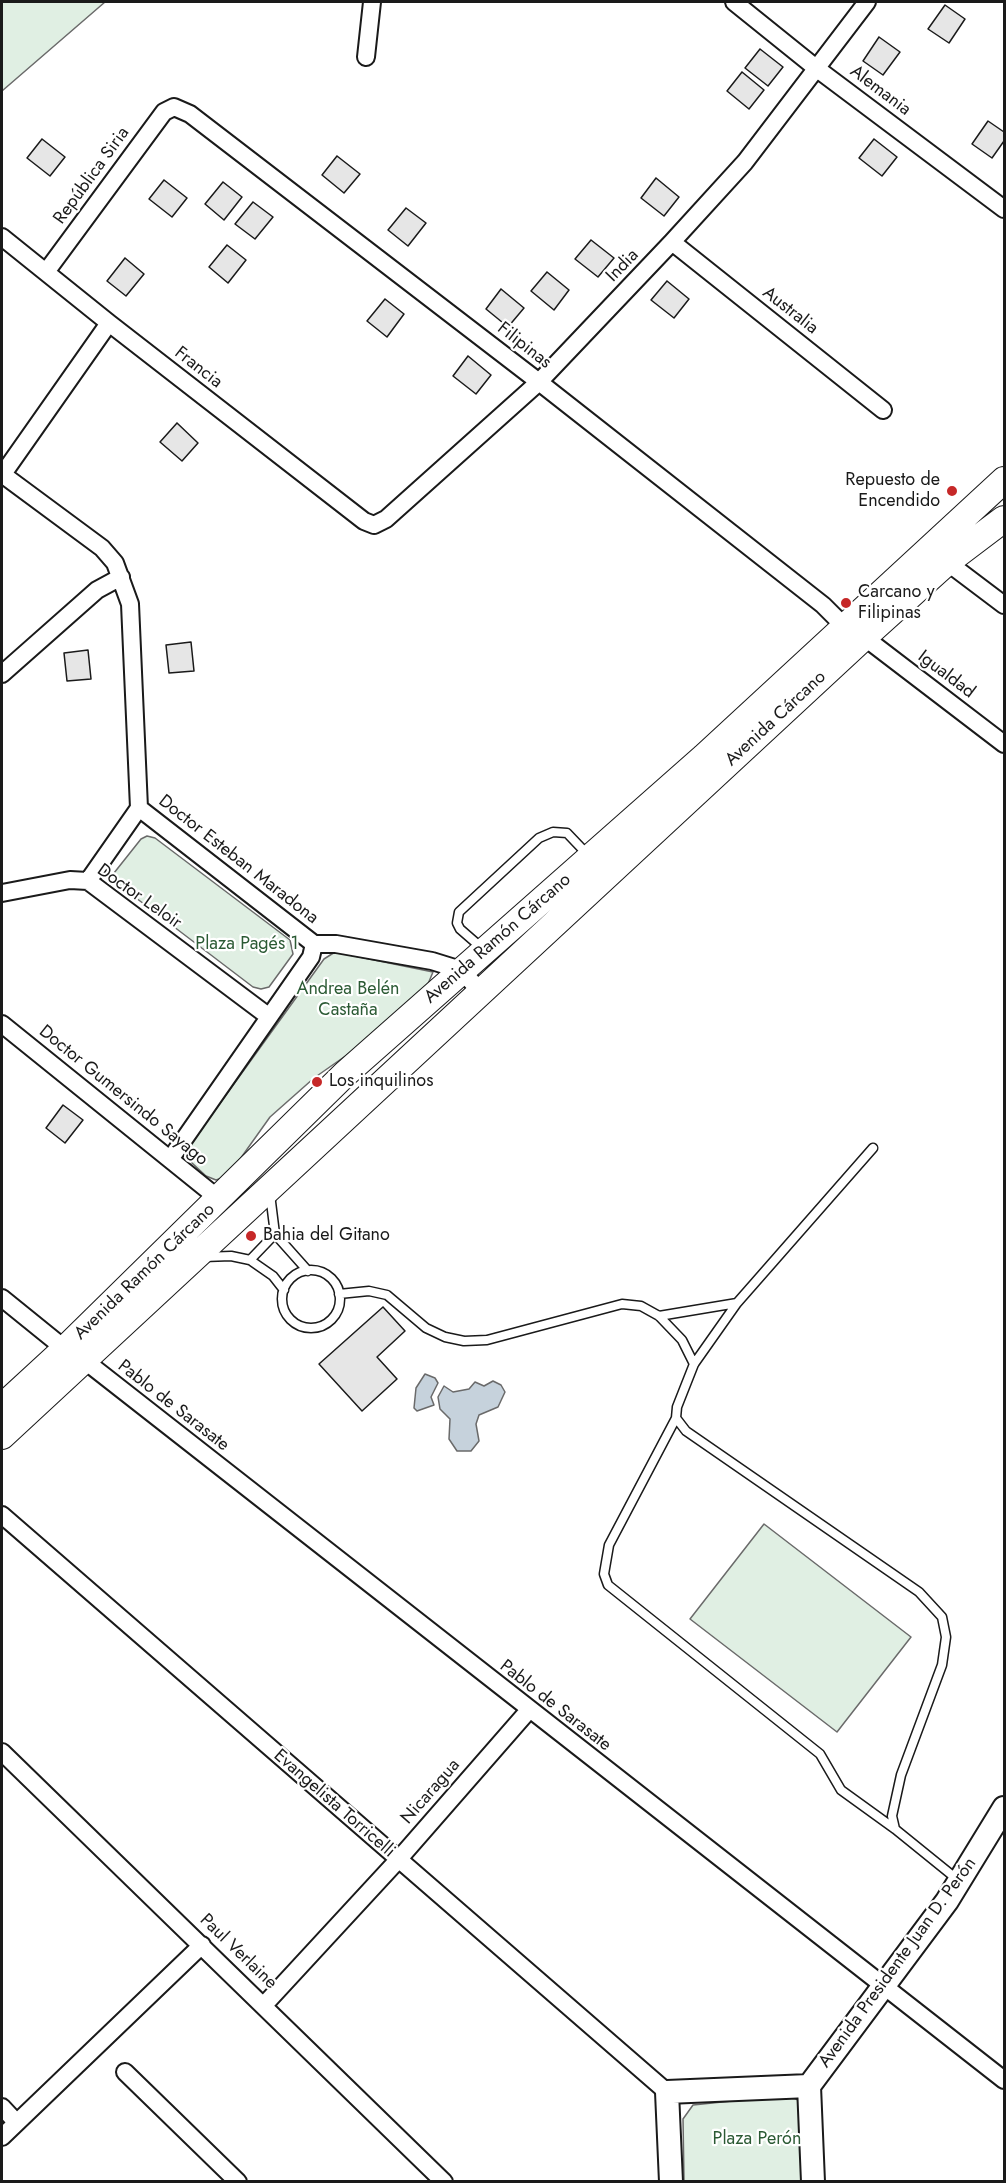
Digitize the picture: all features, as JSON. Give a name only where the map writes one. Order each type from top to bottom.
[{"type":"main road","points":[[854,632],[1005,480]]},
{"type":"main road","points":[[947,562],[1005,519]]},
{"type":"main road","name":"Avenida Cárcano","points":[[599,867],[854,632],[947,562]]},
{"type":"main road","name":"Avenida Ramón Cárcano","points":[[2,1436],[219,1199],[345,1074],[483,950],[599,867]]},
{"type":"main road","name":"Avenida Ramón Cárcano","points":[[2,1407],[74,1355],[192,1259],[352,1108],[481,992],[599,867]]},
{"type":"main road","points":[[352,1108],[370,1076],[464,990],[467,981],[461,970]]},
{"type":"main road","name":"Avenida Presidente Juan D. Perón","points":[[809,2086],[960,1882],[1005,1808]]},
{"type":"main road","points":[[671,2181],[667,2092],[809,2086],[813,2181]]},
{"type":"street","points":[[366,57],[372,2]]},
{"type":"street","name":"Alemania","points":[[734,2],[816,68],[1005,209]]},
{"type":"street","name":"India","points":[[374,525],[386,519],[539,382],[672,243],[745,162],[867,2]]},
{"type":"street","name":"República Siria","points":[[46,272],[164,112],[174,107]]},
{"type":"street","name":"Filipinas","points":[[174,107],[190,114],[539,382],[823,605],[854,632]]},
{"type":"street","name":"Francia","points":[[2,237],[109,323],[364,520],[374,525]]},
{"type":"street","name":"Australia","points":[[672,243],[884,411]]},
{"type":"street","points":[[2,474],[109,323]]},
{"type":"street","name":"Doctor Esteban Maradona","points":[[2,474],[102,548],[115,563],[130,604],[139,808],[88,881]]},
{"type":"street","points":[[947,562],[1005,605]]},
{"type":"street","points":[[2,674],[97,590],[122,577]]},
{"type":"street","name":"Igualdad","points":[[854,632],[1005,744]]},
{"type":"street","name":"Doctor Esteban Maradona","points":[[139,808],[314,944],[336,944],[432,961],[461,970]]},
{"type":"street","name":"Doctor Leloir","points":[[2,893],[70,880],[88,881],[268,1016]]},
{"type":"street","points":[[171,1158],[311,957],[314,944]]},
{"type":"street","points":[[461,970],[481,992]]},
{"type":"street","name":"Doctor Gumersindo Sayago","points":[[2,1024],[219,1199]]},
{"type":"street","name":"Pablo de Sarasate","points":[[2,1298],[882,1987],[1005,2080]]},
{"type":"street","name":"Evangelista Torricelli","points":[[2,1515],[667,2092]]},
{"type":"street","name":"Nicaragua","points":[[265,2004],[399,1860],[529,1710]]},
{"type":"street","name":"Paul Verlaine","points":[[2,1752],[265,2004],[444,2181]]},
{"type":"street","points":[[2,2137],[202,1945]]},
{"type":"street","points":[[125,2072],[229,2179]]},
{"type":"street","points":[[2,2107],[16,2122]]},
{"type":"lane","points":[[483,950],[456,923],[459,912],[539,838],[554,832],[567,833],[599,867]]},
{"type":"lane","points":[[873,1148],[737,1303],[694,1364],[676,1418],[609,1545],[604,1574],[608,1585],[820,1754],[842,1790],[895,1829],[960,1882]]},
{"type":"lane","points":[[269,1186],[275,1234],[308,1271]]},
{"type":"lane","points":[[250,1260],[275,1234]]},
{"type":"lane","points":[[192,1259],[212,1256],[250,1260],[273,1276],[284,1290]]},
{"type":"lane","points":[[308,1271],[316,1271],[331,1279],[339,1294],[336,1313],[331,1320],[313,1328],[295,1323],[288,1317],[282,1300],[284,1290],[293,1277],[308,1271]]},
{"type":"lane","points":[[339,1294],[369,1291],[387,1295],[426,1328],[445,1337],[464,1341],[487,1340],[622,1304],[641,1306],[659,1316],[682,1340],[694,1364]]},
{"type":"lane","points":[[659,1316],[737,1303]]},
{"type":"lane","points":[[676,1418],[687,1431],[919,1592],[942,1617],[946,1637],[942,1665],[894,1797],[892,1816],[895,1829]]},
{"type":"green space","points":[[2,2],[105,2],[2,91]]},
{"type":"green space","name":"Plaza Pagés 1","points":[[147,836],[155,838],[290,940],[293,954],[269,987],[261,989],[253,987],[114,879],[114,873],[141,839]]},
{"type":"green space","name":"Andrea Belén Castaña","points":[[335,952],[433,972],[425,991],[364,1043],[314,1078],[270,1117],[228,1176],[216,1180],[206,1176],[192,1163],[188,1154],[192,1142],[324,959]]},
{"type":"green space","points":[[764,1524],[911,1637],[837,1732],[690,1619]]},
{"type":"green space","name":"Plaza Perón","points":[[790,2095],[801,2102],[804,2181],[684,2181],[683,2119],[693,2105]]},
{"type":"shaded area","points":[[425,1374],[435,1378],[438,1383],[431,1397],[434,1405],[417,1411],[414,1408],[416,1388]]},
{"type":"shaded area","points":[[493,1381],[501,1385],[505,1392],[498,1407],[479,1415],[476,1424],[479,1441],[471,1451],[457,1451],[449,1439],[450,1419],[440,1409],[438,1397],[444,1386],[453,1392],[469,1389],[475,1382],[484,1386]]},
{"type":"building","points":[[945,5],[965,19],[949,43],[928,29]]},
{"type":"building","points":[[879,37],[900,52],[883,75],[863,61]]},
{"type":"building","points":[[760,49],[783,67],[768,86],[745,68]]},
{"type":"building","points":[[742,72],[764,90],[749,109],[727,91]]},
{"type":"building","points":[[988,121],[1004,132],[1004,141],[992,158],[972,144]]},
{"type":"building","points":[[42,139],[65,157],[50,176],[27,158]]},
{"type":"building","points":[[874,139],[897,157],[882,176],[859,158]]},
{"type":"building","points":[[337,156],[360,174],[344,193],[322,175]]},
{"type":"building","points":[[656,178],[679,197],[664,216],[641,198]]},
{"type":"building","points":[[164,180],[187,198],[172,217],[149,199]]},
{"type":"building","points":[[223,182],[242,197],[224,220],[205,204]]},
{"type":"building","points":[[253,202],[273,217],[255,239],[235,224]]},
{"type":"building","points":[[406,208],[426,223],[408,246],[388,230]]},
{"type":"building","points":[[591,240],[614,258],[598,277],[575,259]]},
{"type":"building","points":[[227,245],[246,260],[228,283],[209,267]]},
{"type":"building","points":[[125,258],[144,274],[126,296],[107,281]]},
{"type":"building","points":[[547,272],[569,290],[554,310],[531,291]]},
{"type":"building","points":[[667,281],[689,299],[674,318],[651,300]]},
{"type":"building","points":[[501,289],[524,308],[508,327],[486,309]]},
{"type":"building","points":[[385,299],[404,314],[387,337],[367,321]]},
{"type":"building","points":[[468,356],[491,375],[476,394],[453,376]]},
{"type":"building","points":[[177,423],[198,443],[182,461],[160,442]]},
{"type":"building","points":[[191,642],[194,671],[169,673],[166,645]]},
{"type":"building","points":[[88,650],[91,679],[67,681],[64,653]]},
{"type":"building","points":[[63,1105],[83,1120],[65,1143],[46,1128]]},
{"type":"building","points":[[383,1307],[405,1331],[377,1357],[397,1379],[362,1411],[319,1364]]},
{"type":"place","name":"Repuesto de Encendido","points":[[952,491]]},
{"type":"place","name":"Carcano y Filipinas","points":[[846,603]]},
{"type":"place","name":"Los inquilinos","points":[[317,1082]]},
{"type":"place","name":"Bahia del Gitano","points":[[251,1236]]}]
